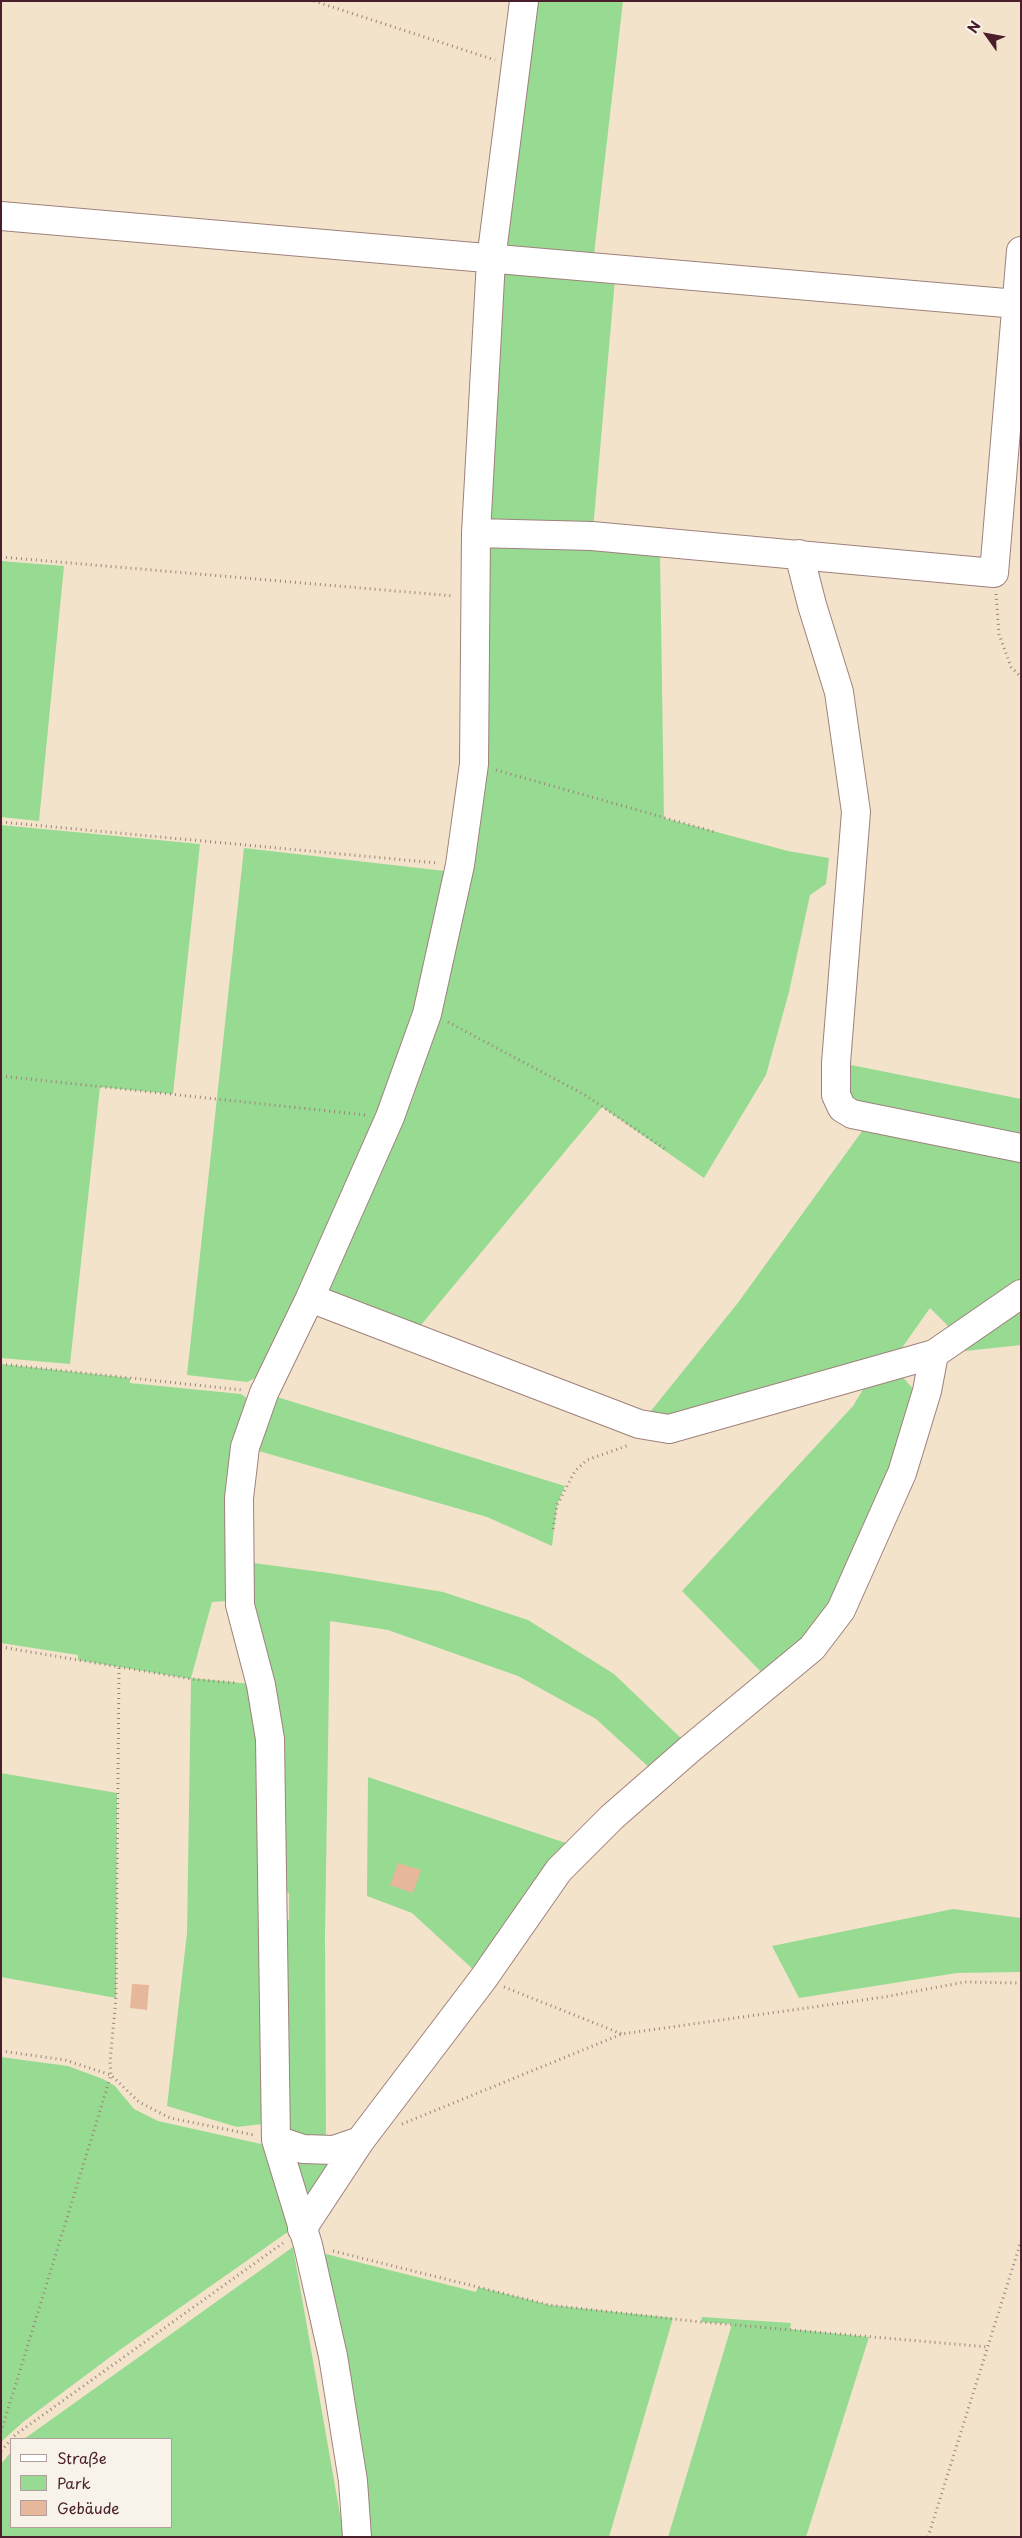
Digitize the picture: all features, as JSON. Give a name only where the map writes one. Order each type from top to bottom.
[{"type":"street","points":[[356,2537],[353,2481],[333,2356],[305,2237],[276,2140],[270,1738],[261,1685],[240,1605],[239,1498],[245,1446],[264,1393],[310,1298],[390,1117],[427,1014],[460,865],[474,764],[476,533],[491,260],[524,1]]},
{"type":"street","points":[[1,216],[491,260],[1017,304]]},
{"type":"street","points":[[476,533],[592,536],[994,573],[1021,251]]},
{"type":"street","points":[[799,554],[812,605],[839,692],[856,812],[836,1062],[836,1096],[842,1108],[852,1114],[1021,1148]]},
{"type":"street","points":[[310,1298],[640,1424],[669,1428],[934,1354],[1021,1294]]},
{"type":"street","points":[[305,2237],[360,2141],[483,1979],[559,1870],[612,1817],[691,1748],[812,1648],[841,1610],[902,1473],[927,1390],[934,1354]]},
{"type":"street","points":[[276,2140],[303,2150],[334,2150],[360,2141]]},
{"type":"path","points":[[314,1],[495,60]]},
{"type":"path","points":[[1,557],[474,598]]},
{"type":"path","points":[[994,573],[999,634],[1011,667],[1021,677]]},
{"type":"path","points":[[492,769],[715,832]]},
{"type":"path","points":[[1,822],[460,865]]},
{"type":"path","points":[[442,1019],[585,1096],[665,1149]]},
{"type":"path","points":[[1,1076],[390,1117]]},
{"type":"path","points":[[1,1364],[264,1393]]},
{"type":"path","points":[[553,1528],[557,1505],[575,1471],[587,1460],[631,1444]]},
{"type":"path","points":[[1,1647],[191,1679],[261,1685]]},
{"type":"path","points":[[1,2432],[112,2075],[110,2062],[116,1998],[119,1666]]},
{"type":"path","points":[[483,1979],[622,2034]]},
{"type":"path","points":[[395,2127],[622,2034],[884,1997],[966,1982],[1021,1982]]},
{"type":"path","points":[[1,2051],[65,2060],[112,2075],[139,2102],[170,2118],[276,2140]]},
{"type":"path","points":[[12,2438],[305,2237],[550,2305],[701,2322],[988,2347]]},
{"type":"path","points":[[928,2537],[1021,2240]]},
{"type":"path","points":[[1,2451],[10,2441]]},
{"type":"green space","points":[[534,1],[623,1],[593,263],[502,252]]},
{"type":"green space","points":[[500,270],[615,279],[593,530],[486,523]]},
{"type":"green space","points":[[484,543],[660,551],[664,818],[788,851],[829,858],[826,884],[810,895],[789,992],[766,1075],[704,1178],[602,1107],[416,1331],[342,1301],[324,1287],[473,837]]},
{"type":"green space","points":[[1,561],[64,566],[39,821],[1,817]]},
{"type":"green space","points":[[1,825],[200,844],[173,1094],[100,1087],[70,1364],[1,1358]]},
{"type":"green space","points":[[244,848],[445,871],[430,967],[383,1104],[266,1373],[247,1382],[187,1375]]},
{"type":"green space","points":[[841,1063],[1021,1099],[1021,1142],[854,1105],[842,1096]]},
{"type":"green space","points":[[868,1123],[1021,1154],[1021,1280],[949,1327],[930,1308],[899,1352],[674,1420],[646,1417],[737,1304]]},
{"type":"green space","points":[[1021,1306],[1021,1345],[947,1353]]},
{"type":"green space","points":[[1,1364],[130,1378],[130,1383],[241,1394],[251,1401],[227,1601],[212,1602],[191,1678],[261,1685],[262,2124],[237,2127],[167,2106],[187,1933],[191,1679],[78,1660],[78,1655],[1,1643]]},
{"type":"green space","points":[[900,1374],[915,1391],[893,1463],[843,1585],[810,1635],[764,1675],[682,1591],[853,1406],[868,1381]]},
{"type":"green space","points":[[264,1393],[565,1486],[557,1505],[552,1546],[487,1517],[245,1447]]},
{"type":"green space","points":[[246,1562],[329,1573],[443,1592],[528,1620],[614,1674],[684,1741],[652,1770],[596,1719],[518,1676],[388,1630],[330,1621],[325,1935],[326,2145],[283,2135],[279,1927],[289,1920],[289,1893],[279,1891],[258,1628]]},
{"type":"green space","points":[[1,1773],[117,1793],[116,1998],[1,1977]]},
{"type":"green space","points":[[368,1777],[569,1844],[477,1973],[412,1913],[367,1896]]},
{"type":"green space","points":[[953,1909],[1021,1918],[1021,1972],[957,1973],[799,1998],[772,1946]]},
{"type":"green space","points":[[1,2057],[68,2066],[103,2079],[115,2086],[134,2109],[158,2121],[270,2146],[292,2229],[121,2349],[23,2422],[1,2442]]},
{"type":"green space","points":[[287,2156],[343,2158],[305,2216]]},
{"type":"green space","points":[[293,2247],[344,2537],[1,2537],[1,2464],[10,2453],[10,2528],[172,2528],[172,2438],[25,2438]]},
{"type":"green space","points":[[326,2254],[476,2292],[478,2287],[550,2305],[673,2318],[609,2537],[364,2537],[318,2265]]},
{"type":"green space","points":[[702,2317],[791,2323],[790,2329],[869,2337],[806,2537],[668,2537],[732,2324],[701,2322]]},
{"type":"building","points":[[398,1863],[421,1870],[413,1893],[390,1885]]},
{"type":"building","points":[[132,1984],[149,1985],[147,2010],[130,2008]]}]
